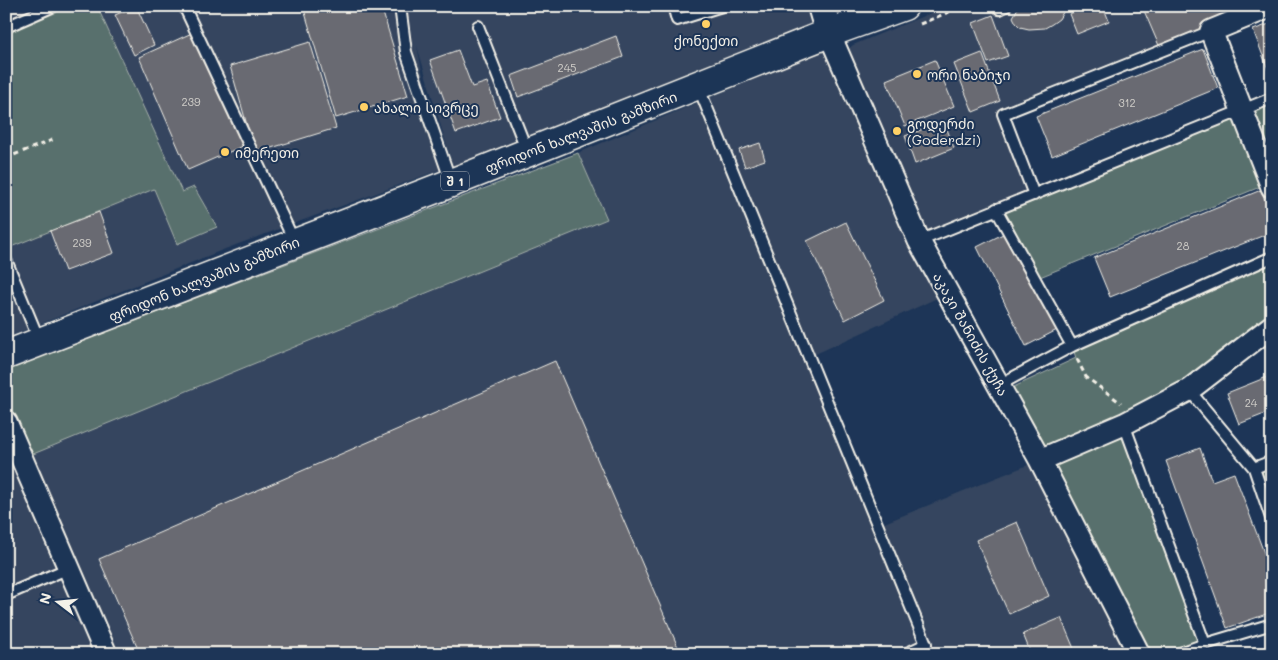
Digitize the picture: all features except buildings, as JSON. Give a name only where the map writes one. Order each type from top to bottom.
[{"type":"main road","name":"ფრიდონ ხალვაშის გამზირი","points":[[7,352],[41,344],[294,242],[528,153],[829,33],[904,6]]},
{"type":"street","name":"აკაკი შანიძის ქუჩა","points":[[821,6],[829,33],[919,241],[1040,460],[1139,654]]},
{"type":"street","points":[[1262,8],[1212,31],[1271,184]]},
{"type":"street","points":[[1040,460],[1132,420],[1189,390],[1272,326]]},
{"type":"street","points":[[6,422],[106,654]]},
{"type":"lane","points":[[6,28],[54,6]]},
{"type":"lane","points":[[184,6],[294,242]]},
{"type":"lane","points":[[400,6],[406,52],[451,183]]},
{"type":"lane","points":[[673,6],[677,20],[722,6]]},
{"type":"lane","points":[[997,6],[1000,9],[1006,6]]},
{"type":"lane","points":[[478,26],[528,153]]},
{"type":"lane","points":[[1034,195],[1003,114],[1212,31]]},
{"type":"lane","points":[[698,86],[926,644],[905,654]]},
{"type":"lane","points":[[919,241],[1272,98]]},
{"type":"lane","points":[[996,209],[1072,346]]},
{"type":"lane","points":[[999,385],[1072,346],[1272,257]]},
{"type":"lane","points":[[6,260],[41,344]]},
{"type":"lane","points":[[1189,390],[1254,468],[1272,521]]},
{"type":"lane","points":[[1132,420],[1205,644]]},
{"type":"lane","points":[[1254,468],[1272,461]]},
{"type":"lane","points":[[6,595],[68,568]]},
{"type":"lane","points":[[1177,654],[1272,624]]},
{"type":"path","points":[[6,158],[55,140]]},
{"type":"path","points":[[1072,346],[1086,377],[1132,420]]},
{"type":"shaded area","points":[[6,6],[819,6],[810,27],[453,167],[417,46],[442,169],[225,249],[6,338]]},
{"type":"shaded area","points":[[948,6],[1256,6],[1003,114],[1034,195],[919,241],[948,293],[809,357],[877,526],[1040,460],[1139,654],[6,654],[6,422],[606,219],[578,153],[822,50],[839,57],[853,45]]},
{"type":"green space","points":[[54,6],[97,6],[182,192],[194,187],[217,227],[177,244],[154,189],[6,249],[6,27]]},
{"type":"green space","points":[[1272,98],[1272,182],[1035,279],[996,209]]},
{"type":"green space","points":[[578,153],[607,219],[21,459],[6,422],[6,370]]},
{"type":"green space","points":[[1272,257],[1272,326],[1124,424],[1205,644],[1177,654],[1139,654],[1003,392],[1076,358],[1072,346]]},
{"type":"green space","points":[[1272,461],[1272,521],[1254,468]]},
{"type":"place","name":"ქონექთი","points":[[706,24]]},
{"type":"place","name":"ორი ნაბიჯი","points":[[917,74]]},
{"type":"place","name":"ახალი სივრცე","points":[[364,107]]},
{"type":"place","name":"გოდერძი (Goderdzi)","points":[[897,131]]},
{"type":"place","name":"იმერეთი","points":[[225,152]]}]
